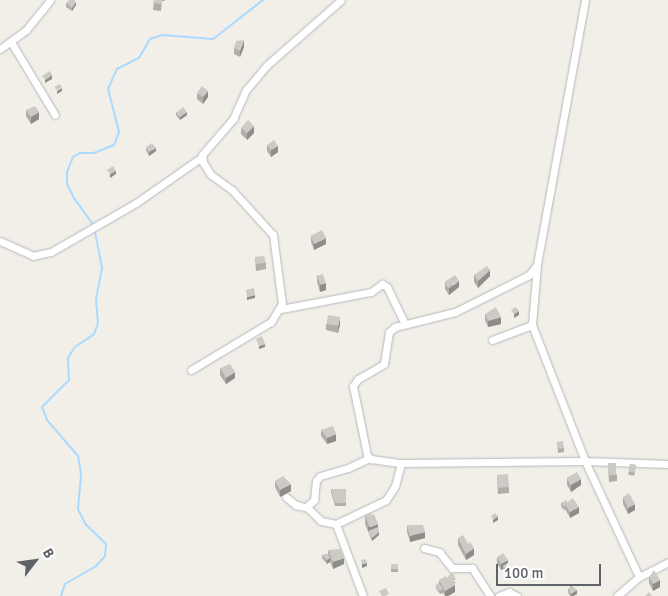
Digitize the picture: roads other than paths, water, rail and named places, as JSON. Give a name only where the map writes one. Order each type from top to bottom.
[{"type":"street","points":[[0,49],[26,30],[50,0]]},
{"type":"street","points":[[0,241],[33,256],[51,252],[136,203],[202,157],[233,119],[246,90],[267,64],[341,0]]},
{"type":"street","points":[[584,0],[537,265],[532,325],[585,460],[638,577]]},
{"type":"street","points":[[11,42],[55,115]]},
{"type":"street","points":[[191,370],[271,322],[281,309],[282,298],[272,235],[232,190],[211,175],[202,157]]},
{"type":"street","points":[[369,458],[354,383],[384,364],[389,332],[405,324],[455,312],[529,275],[537,265]]},
{"type":"street","points":[[281,309],[371,292],[382,284],[387,287],[405,324]]},
{"type":"street","points":[[492,340],[532,325]]},
{"type":"street","points":[[306,507],[314,500],[316,481],[320,476],[348,468],[369,458],[401,463],[585,460],[668,464]]},
{"type":"street","points":[[286,497],[296,505],[306,507],[318,519],[336,524],[386,500],[395,486],[401,463]]},
{"type":"street","points":[[336,524],[363,596]]},
{"type":"street","points":[[424,548],[439,552],[452,568],[472,568],[489,595]]},
{"type":"street","points":[[621,595],[638,577],[668,562]]},
{"type":"street","points":[[499,596],[509,592],[517,596]]},
{"type":"waterway","points":[[92,223],[74,198],[67,184],[67,172],[73,157],[80,153],[94,153],[114,145],[119,132],[108,89],[117,69],[139,58],[150,39],[162,35],[213,39],[263,0]]},
{"type":"waterway","points":[[61,596],[65,584],[96,566],[105,556],[106,544],[86,525],[78,509],[81,473],[78,456],[47,420],[42,407],[69,380],[68,358],[75,347],[94,334],[98,323],[96,299],[102,268],[95,233]]}]
